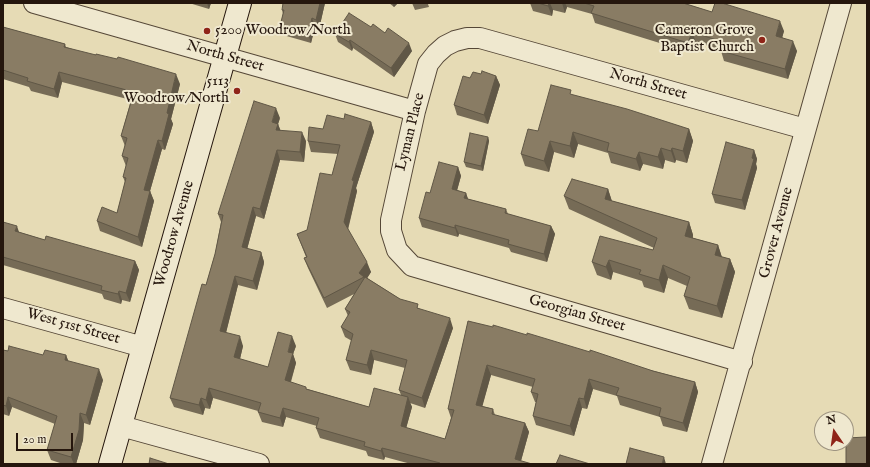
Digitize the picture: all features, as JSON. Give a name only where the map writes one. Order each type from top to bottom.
[{"type":"street","name":"North Street","points":[[34,3],[415,111]]},
{"type":"street","name":"Woodrow Avenue","points":[[110,464],[240,3]]},
{"type":"street","name":"Grover Avenue","points":[[712,464],[742,362],[805,129],[841,3]]},
{"type":"street","name":"Lyman Place","points":[[412,266],[397,250],[391,231],[391,220],[415,111],[428,64],[445,46],[467,38],[491,41]]},
{"type":"street","name":"North Street","points":[[491,41],[805,129]]},
{"type":"street","name":"Georgian Street","points":[[412,266],[742,362]]},
{"type":"street","name":"West 51st Street","points":[[3,308],[143,347]]},
{"type":"street","points":[[121,426],[259,464]]},
{"type":"building","points":[[283,3],[320,3],[316,20],[312,18],[308,34],[280,26],[284,10],[282,10]]},
{"type":"building","points":[[538,3],[549,3],[548,6]]},
{"type":"building","points":[[584,3],[683,3],[712,12],[715,3],[722,3],[780,21],[776,36],[793,41],[785,69],[721,51],[723,42],[692,32],[688,43],[591,13],[594,6]]},
{"type":"building","points":[[349,13],[371,27],[373,24],[385,33],[388,28],[409,43],[391,68],[350,40],[349,42],[335,34]]},
{"type":"building","points":[[3,27],[65,44],[64,47],[117,59],[118,57],[176,74],[167,113],[169,114],[162,141],[158,140],[144,190],[150,191],[138,237],[97,221],[102,207],[117,213],[126,178],[123,177],[128,158],[122,156],[127,138],[121,136],[134,92],[59,72],[54,89],[27,81],[28,78],[3,70]]},
{"type":"building","points":[[482,71],[496,76],[484,115],[454,105],[463,76],[470,78],[473,72],[481,74]]},
{"type":"building","points":[[551,85],[571,90],[570,94],[627,109],[689,129],[683,151],[672,148],[671,151],[661,148],[658,157],[639,152],[636,159],[607,151],[609,143],[573,132],[570,146],[550,141],[544,161],[521,154],[528,129],[538,131]]},
{"type":"building","points":[[254,101],[276,108],[272,122],[278,124],[276,130],[302,132],[300,152],[277,150],[260,209],[253,207],[242,247],[261,252],[261,254],[253,281],[235,276],[220,331],[240,336],[234,357],[268,367],[278,332],[292,336],[288,352],[293,353],[285,380],[306,387],[306,389],[369,407],[374,388],[408,397],[401,426],[445,439],[454,410],[448,409],[468,321],[493,327],[493,325],[527,335],[527,333],[590,352],[590,350],[653,371],[695,382],[683,423],[659,416],[661,408],[616,395],[619,388],[589,379],[584,399],[579,398],[570,426],[533,416],[538,394],[531,392],[535,379],[487,365],[476,405],[493,409],[492,414],[525,423],[515,459],[532,464],[439,464],[440,463],[382,448],[381,451],[364,446],[365,442],[316,428],[319,418],[283,408],[280,418],[258,412],[261,403],[209,388],[206,400],[201,398],[199,405],[170,398],[202,284],[206,285],[215,254],[223,215],[218,214]]},
{"type":"building","points":[[345,114],[371,122],[352,180],[354,181],[344,222],[367,262],[359,273],[364,277],[324,298],[304,258],[307,257],[297,234],[307,230],[320,173],[332,175],[340,145],[308,141],[309,127],[323,129],[327,115],[344,119]]},
{"type":"building","points":[[470,133],[488,137],[481,166],[464,162]]},
{"type":"building","points":[[726,142],[754,150],[752,158],[754,159],[742,200],[712,194]]},
{"type":"building","points":[[439,162],[458,167],[452,189],[466,193],[464,198],[506,209],[505,213],[551,226],[544,254],[508,244],[509,240],[455,225],[455,228],[419,218],[426,192],[430,193]]},
{"type":"building","points":[[572,179],[608,189],[605,199],[689,222],[685,236],[718,245],[715,255],[730,259],[717,306],[684,296],[690,277],[663,265],[659,280],[639,274],[641,270],[609,260],[606,267],[592,262],[600,236],[653,250],[657,238],[564,196]]},
{"type":"building","points":[[3,222],[17,226],[15,231],[45,240],[46,236],[135,261],[126,293],[119,291],[118,294],[101,290],[102,286],[3,257]]},
{"type":"building","points":[[365,277],[400,299],[418,304],[417,308],[450,318],[422,398],[399,390],[407,360],[371,350],[367,365],[346,360],[353,334],[341,327],[350,312],[345,309]]},
{"type":"building","points":[[9,346],[43,355],[45,350],[66,355],[65,360],[99,369],[86,415],[80,413],[79,430],[71,457],[47,450],[57,416],[8,397],[6,406],[3,405],[3,350],[8,351]]},
{"type":"building","points":[[867,437],[867,464],[846,464],[846,451],[854,451],[854,438]]},
{"type":"building","points":[[630,448],[664,457],[662,464],[626,464]]},
{"type":"building","points":[[560,455],[590,464],[556,464]]},
{"type":"building","points":[[150,458],[169,464],[149,464]]},
{"type":"place","name":"5200 Woodrow/North","points":[[207,31]]},
{"type":"place","name":"Cameron Grove Baptist Church","points":[[762,40]]},
{"type":"place","name":"5113 Woodrow/North","points":[[237,91]]}]
